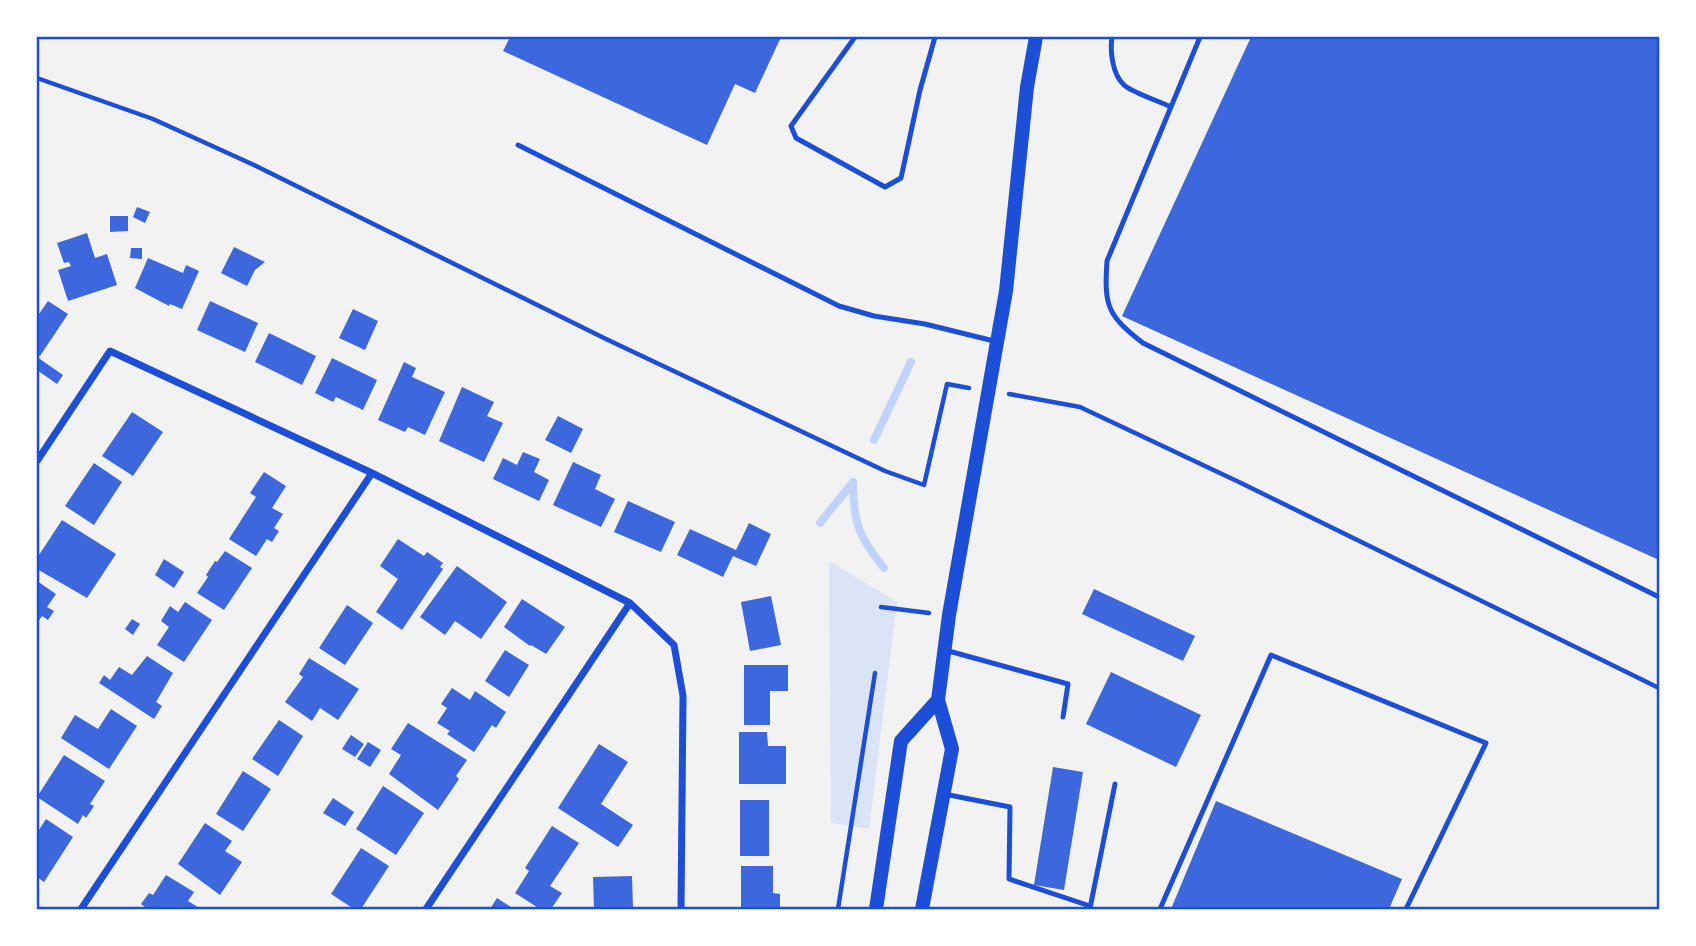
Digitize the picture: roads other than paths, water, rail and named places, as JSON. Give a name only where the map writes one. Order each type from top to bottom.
[{"type":"main road","points":[[922,909],[952,749],[938,700],[949,615],[1006,291],[1027,87],[1035,37]]},
{"type":"main road","points":[[876,909],[901,741],[938,700]]},
{"type":"street","points":[[37,461],[110,351],[372,473],[631,603],[674,645],[683,696],[681,909]]},
{"type":"street","points":[[81,909],[372,473]]},
{"type":"street","points":[[426,909],[631,603]]},
{"type":"lane","points":[[855,37],[791,126],[796,138],[885,187],[901,178],[920,90],[935,37]]},
{"type":"lane","points":[[1110,37],[1115,68],[1124,85],[1171,107]]},
{"type":"lane","points":[[1200,37],[1107,261],[1105,288],[1110,309],[1120,325],[1143,343],[1659,597]]},
{"type":"lane","points":[[518,145],[839,306],[997,342]]},
{"type":"lane","points":[[945,650],[1068,684],[1063,717]]},
{"type":"lane","points":[[1160,909],[1271,655],[1486,743],[1406,909]]},
{"type":"lane","points":[[944,794],[1010,807],[1009,878],[1090,908],[1115,784]]},
{"type":"waterway","points":[[874,440],[911,362]]},
{"type":"waterway","points":[[853,482],[854,508],[859,529],[884,568]]},
{"type":"waterway","points":[[820,523],[853,482]]}]
